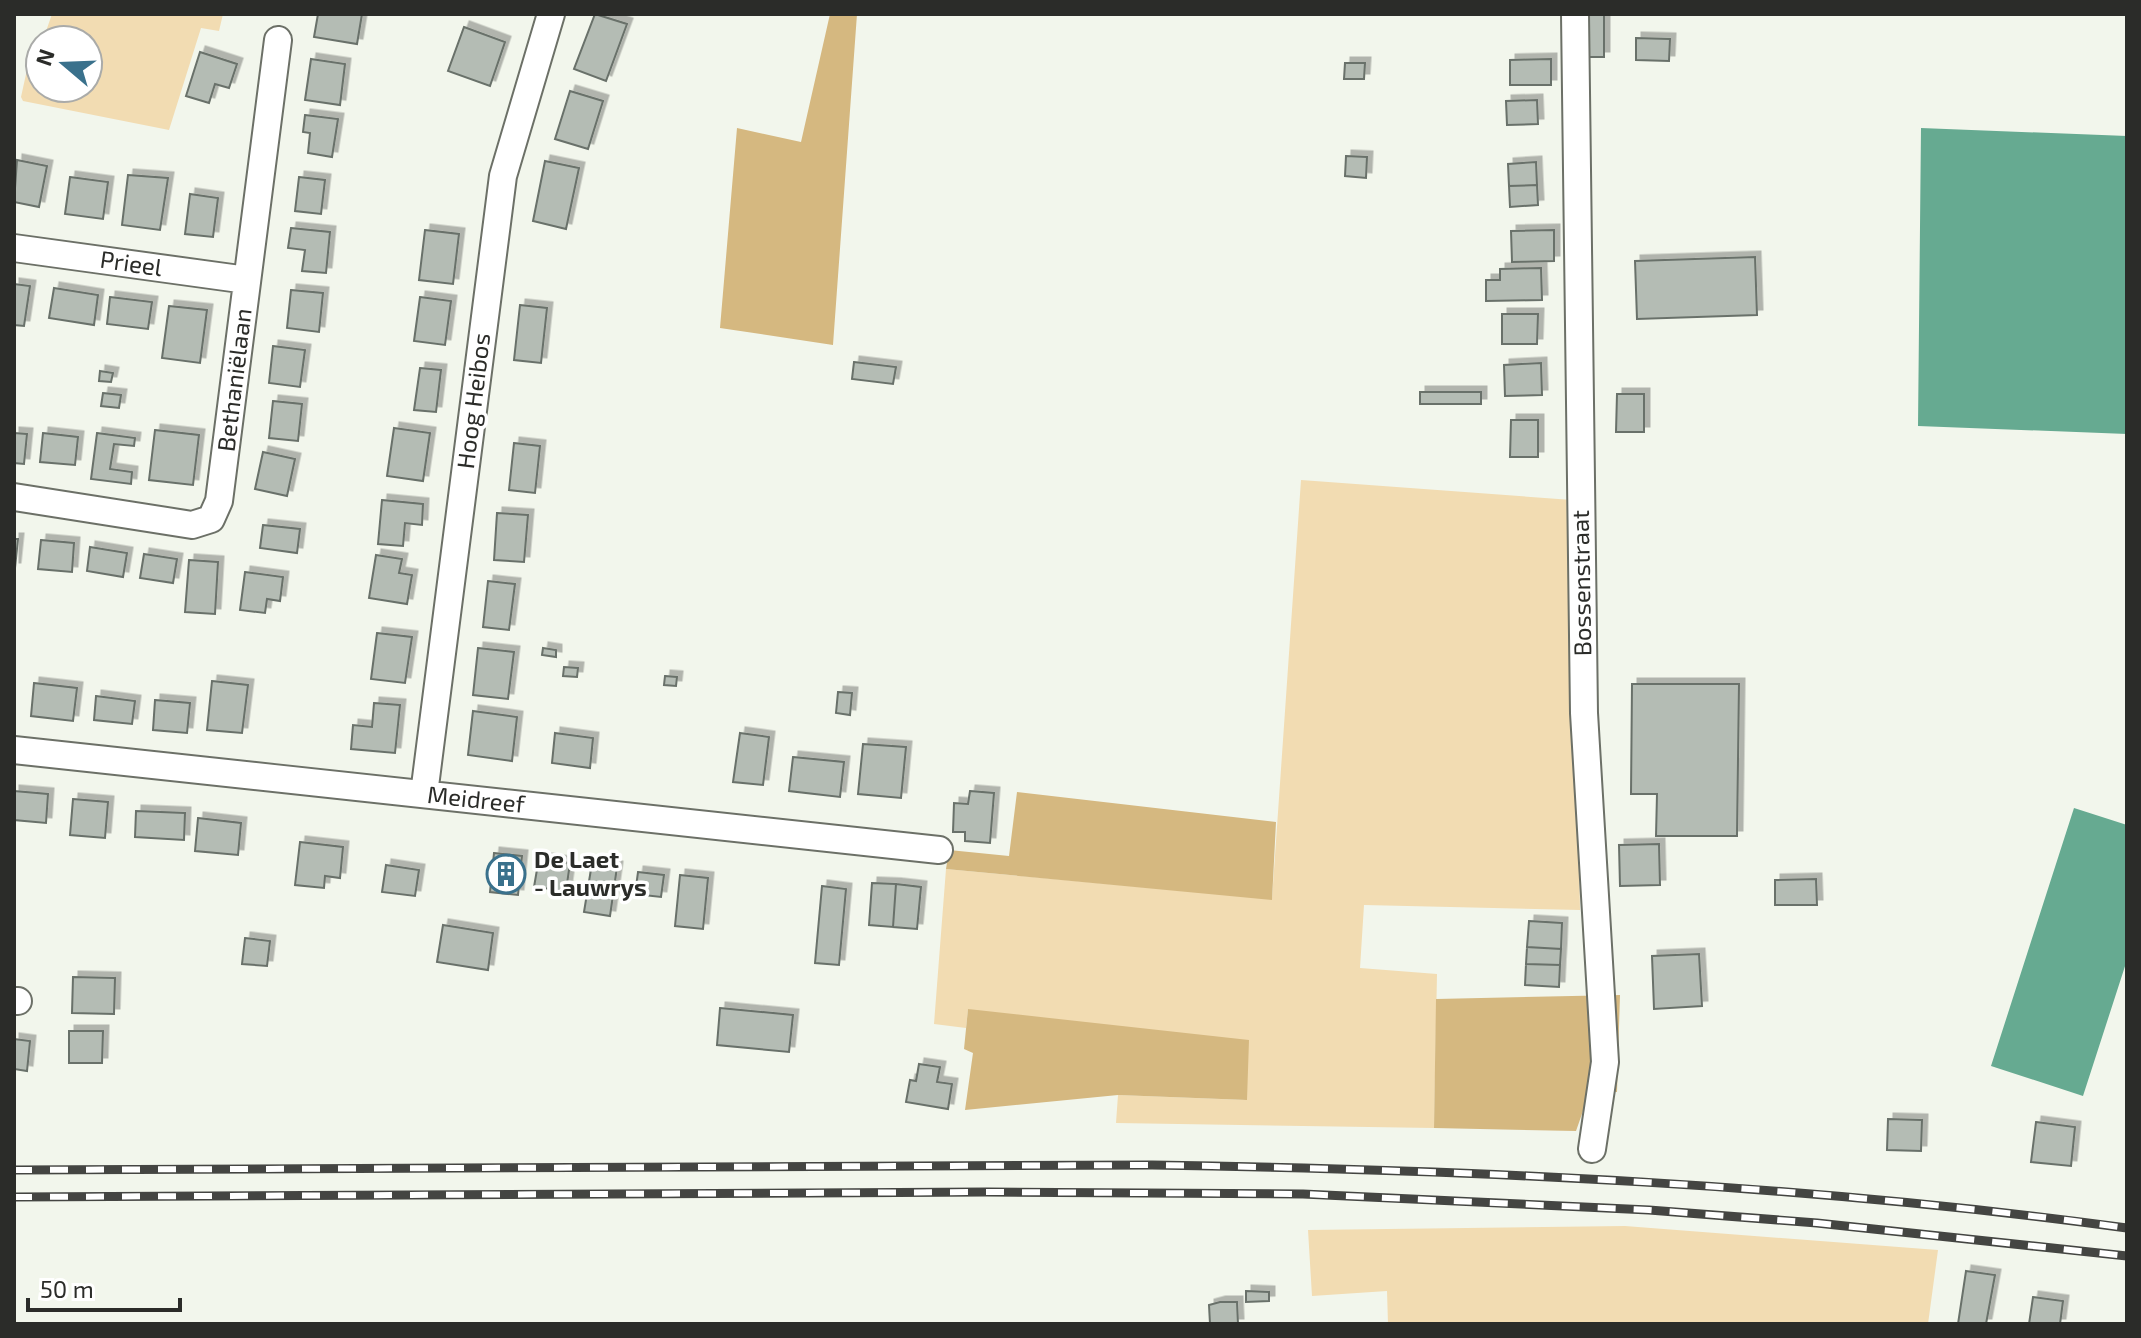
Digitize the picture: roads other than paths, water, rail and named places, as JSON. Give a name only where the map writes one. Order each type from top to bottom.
[{"type":"street","name":"Hoog Heibos","points":[[424,794],[503,176],[551,14]]},
{"type":"street","name":"Bossenstraat","points":[[1575,14],[1584,713],[1605,1062],[1592,1149]]},
{"type":"street","name":"Bethaniëlaan","points":[[14,497],[192,525],[211,519],[219,501],[278,40]]},
{"type":"street","name":"Prieel","points":[[14,248],[247,280]]},
{"type":"street","name":"Meidreef","points":[[14,750],[939,850]]},
{"type":"railway","points":[[14,1170],[1274,1167],[1519,1176],[1763,1190],[1884,1200],[2127,1228]]},
{"type":"railway","points":[[14,1197],[987,1192],[1303,1194],[1649,1210],[1817,1223],[2127,1256]]},
{"type":"place","name":"De Laet - Lauwrys","points":[[506,874]]}]
